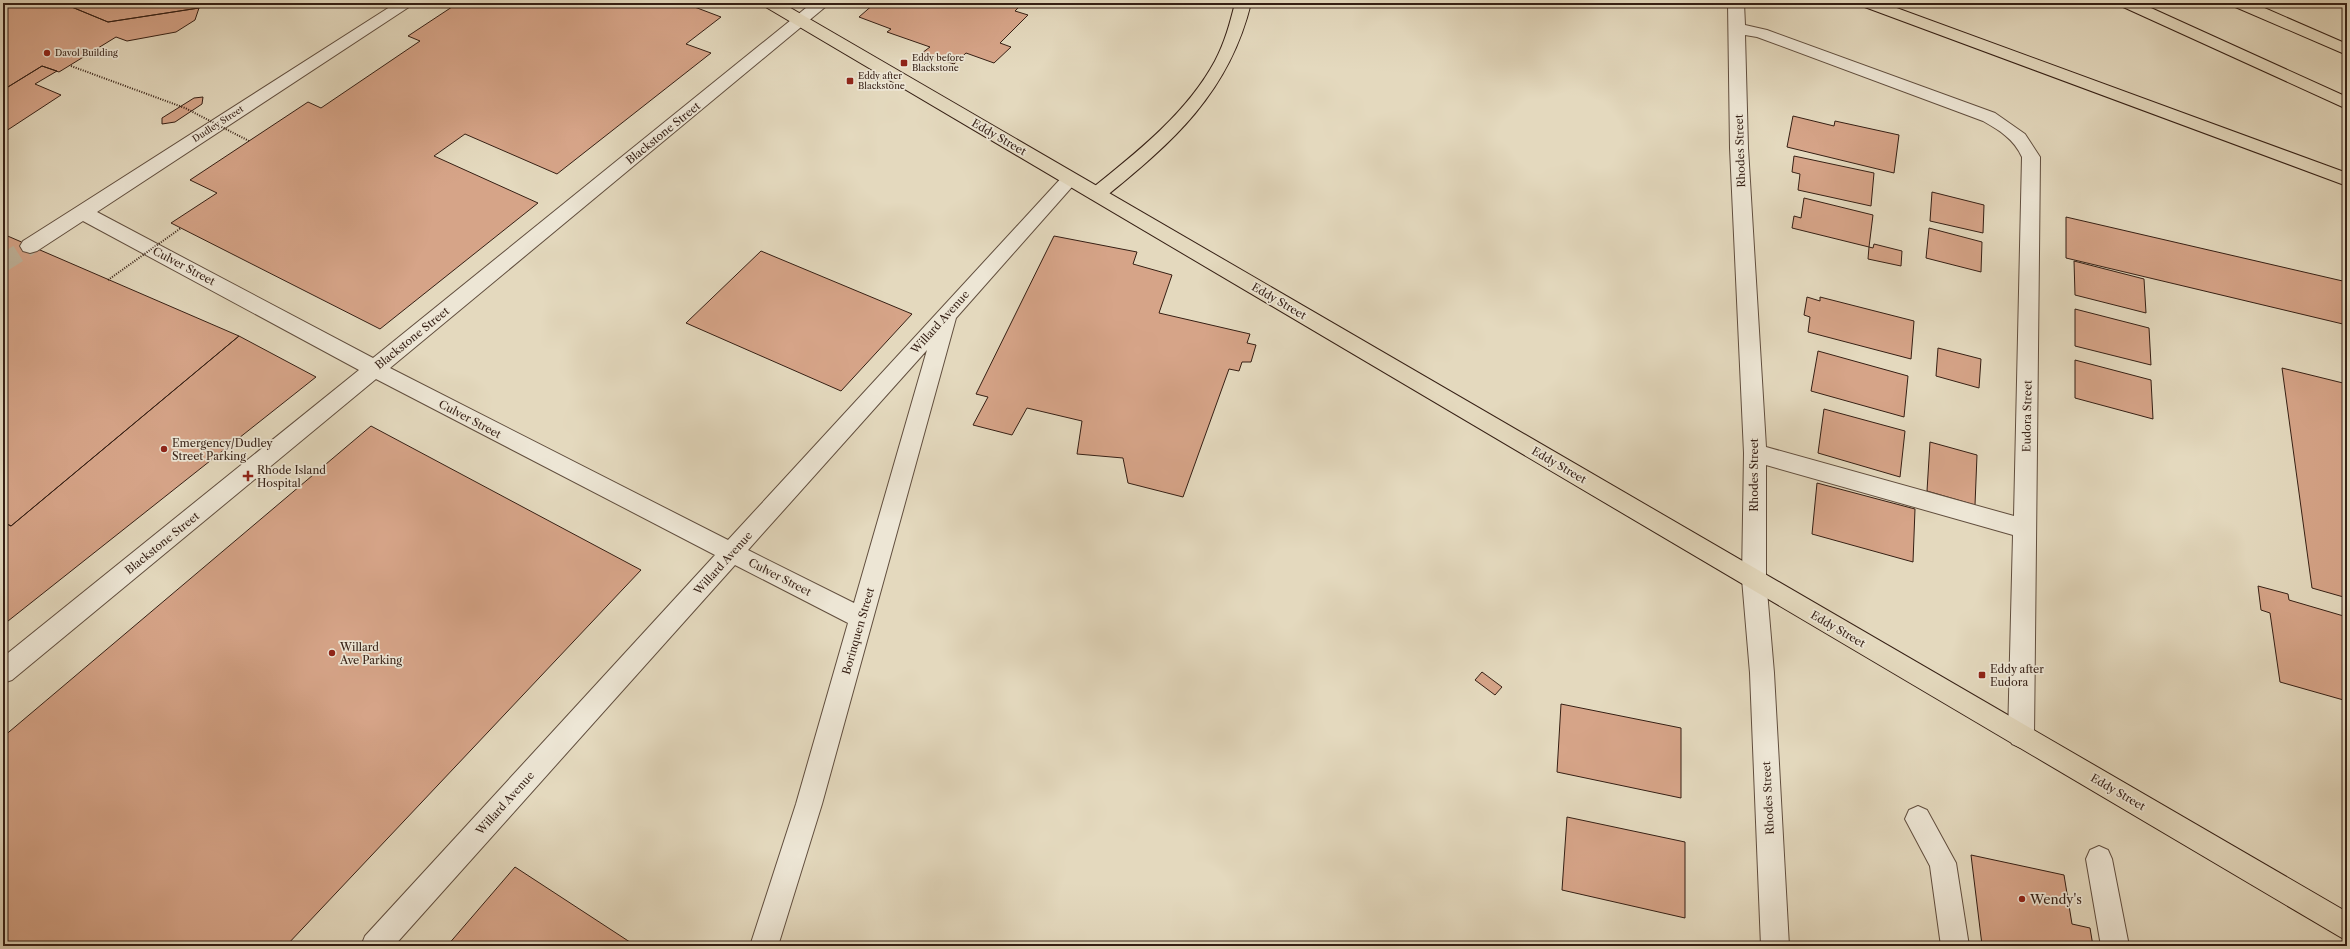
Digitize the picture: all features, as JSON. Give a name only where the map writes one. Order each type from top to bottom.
[{"type":"main road","name":"Eddy Street","points":[[770,3],[2347,927]]},
{"type":"main road","points":[[1097,194],[1144,156],[1170,130],[1206,88],[1222,62],[1234,34],[1242,3]]},
{"type":"main road","points":[[1868,3],[2347,180]]},
{"type":"main road","points":[[2127,3],[2347,104]]},
{"type":"main road","points":[[2239,3],[2347,50]]},
{"type":"street","name":"Dudley Street","points":[[30,246],[407,3]]},
{"type":"street","name":"Blackstone Street","points":[[3,672],[822,3]]},
{"type":"street","name":"Rhodes Street","points":[[1736,3],[1739,160],[1755,453],[1754,579],[1762,673],[1775,946]]},
{"type":"street","name":"Eudora Street","points":[[1736,28],[1761,33],[1989,117],[2016,134],[2026,145],[2031,157],[2021,736]]},
{"type":"street","name":"Willard Avenue","points":[[375,946],[1070,179]]},
{"type":"street","name":"Culver Street","points":[[82,212],[455,412],[862,619]]},
{"type":"street","name":"Borinquen Street","points":[[764,946],[809,804],[948,314]]},
{"type":"street","points":[[1755,453],[2024,529]]},
{"type":"street","points":[[1918,819],[1943,863],[1955,946]]},
{"type":"street","points":[[2099,859],[2115,946]]},
{"type":"path","points":[[71,66],[185,108],[249,141]]},
{"type":"path","points":[[108,280],[181,228]]},
{"type":"building","name":"Davol Building","points":[[3,3],[62,3],[108,22],[199,8],[195,20],[176,32],[127,41],[116,37],[59,72],[42,66],[3,90]]},
{"type":"building","points":[[62,3],[206,3],[199,8],[108,22]]},
{"type":"building","points":[[458,3],[684,3],[721,17],[686,44],[711,53],[557,174],[465,134],[434,156],[538,203],[380,329],[171,223],[217,193],[190,180],[308,102],[321,108],[420,41],[408,36]]},
{"type":"building","points":[[875,3],[1023,3],[1015,11],[1028,15],[1000,43],[1011,47],[994,63],[966,53],[954,64],[922,53],[930,47],[887,32],[891,29],[859,17]]},
{"type":"building","points":[[42,66],[57,71],[35,84],[61,95],[3,133],[3,90]]},
{"type":"building","points":[[203,97],[202,104],[175,122],[162,124],[162,118],[194,98]]},
{"type":"building","points":[[1793,116],[1834,126],[1835,121],[1899,135],[1894,173],[1787,147]]},
{"type":"building","points":[[1794,156],[1874,173],[1871,206],[1798,190],[1800,174],[1792,172]]},
{"type":"building","points":[[1932,192],[1984,205],[1983,233],[1930,221]]},
{"type":"building","points":[[1804,198],[1873,215],[1869,247],[1792,228],[1794,216],[1801,218]]},
{"type":"building","points":[[2066,217],[2347,282],[2347,325],[2066,258]]},
{"type":"building","points":[[1929,228],[1982,242],[1981,272],[1926,258]]},
{"type":"building","points":[[3,234],[239,336],[11,526],[3,522]]},
{"type":"building","points":[[1054,236],[1137,252],[1133,264],[1172,275],[1159,313],[1250,334],[1247,343],[1256,345],[1251,362],[1242,362],[1239,371],[1229,369],[1183,497],[1128,483],[1123,458],[1077,454],[1082,421],[1027,408],[1012,435],[973,425],[988,397],[976,394]]},
{"type":"building","points":[[1874,244],[1902,251],[1901,266],[1868,259],[1869,247],[1873,248]]},
{"type":"building","points":[[761,251],[912,314],[841,391],[686,323]]},
{"type":"building","points":[[2074,261],[2144,279],[2146,313],[2075,295]]},
{"type":"building","points":[[1807,297],[1820,301],[1820,297],[1914,321],[1911,359],[1808,332],[1810,317],[1804,315]]},
{"type":"building","points":[[2075,309],[2149,328],[2151,365],[2075,346]]},
{"type":"building","name":"Emergency/Dudley Street Parking","points":[[239,336],[316,377],[3,625],[3,522],[11,526]]},
{"type":"building","points":[[1938,348],[1981,359],[1979,388],[1936,376]]},
{"type":"building","points":[[1818,351],[1908,376],[1904,417],[1811,391]]},
{"type":"building","points":[[2075,360],[2151,380],[2153,419],[2075,398]]},
{"type":"building","points":[[2282,368],[2347,384],[2347,598],[2312,588]]},
{"type":"building","points":[[1824,409],[1905,431],[1900,477],[1818,453]]},
{"type":"building","name":"Willard Ave Parking","points":[[371,426],[641,570],[286,946],[3,946],[3,737]]},
{"type":"building","points":[[1930,442],[1977,455],[1975,505],[1927,491]]},
{"type":"building","points":[[1817,483],[1915,509],[1913,562],[1812,534]]},
{"type":"building","points":[[2258,586],[2288,594],[2289,600],[2347,617],[2347,701],[2280,682],[2270,613],[2261,610]]},
{"type":"building","points":[[1482,672],[1502,687],[1495,695],[1475,680]]},
{"type":"building","points":[[1561,704],[1681,728],[1681,798],[1557,772]]},
{"type":"building","points":[[1567,817],[1685,842],[1685,918],[1562,890]]},
{"type":"building","name":"Wendy's","points":[[1971,855],[2064,875],[2072,924],[2090,928],[2093,946],[1982,945]]},
{"type":"building","points":[[515,867],[636,946],[447,946]]},
{"type":"tunnel","points":[[3,263],[30,246]]},
{"type":"place","name":"Davol Building","points":[[47,53]]},
{"type":"place","name":"Eddy before Blackstone","points":[[904,63]]},
{"type":"place","name":"Eddy after Blackstone","points":[[850,81]]},
{"type":"place","name":"Emergency/Dudley Street Parking","points":[[164,449]]},
{"type":"place","name":"Rhode Island Hospital","points":[[248,476]]},
{"type":"place","name":"Willard Ave Parking","points":[[332,653]]},
{"type":"place","name":"Eddy after Eudora","points":[[1982,675]]},
{"type":"place","name":"Wendy's","points":[[2022,899]]}]
